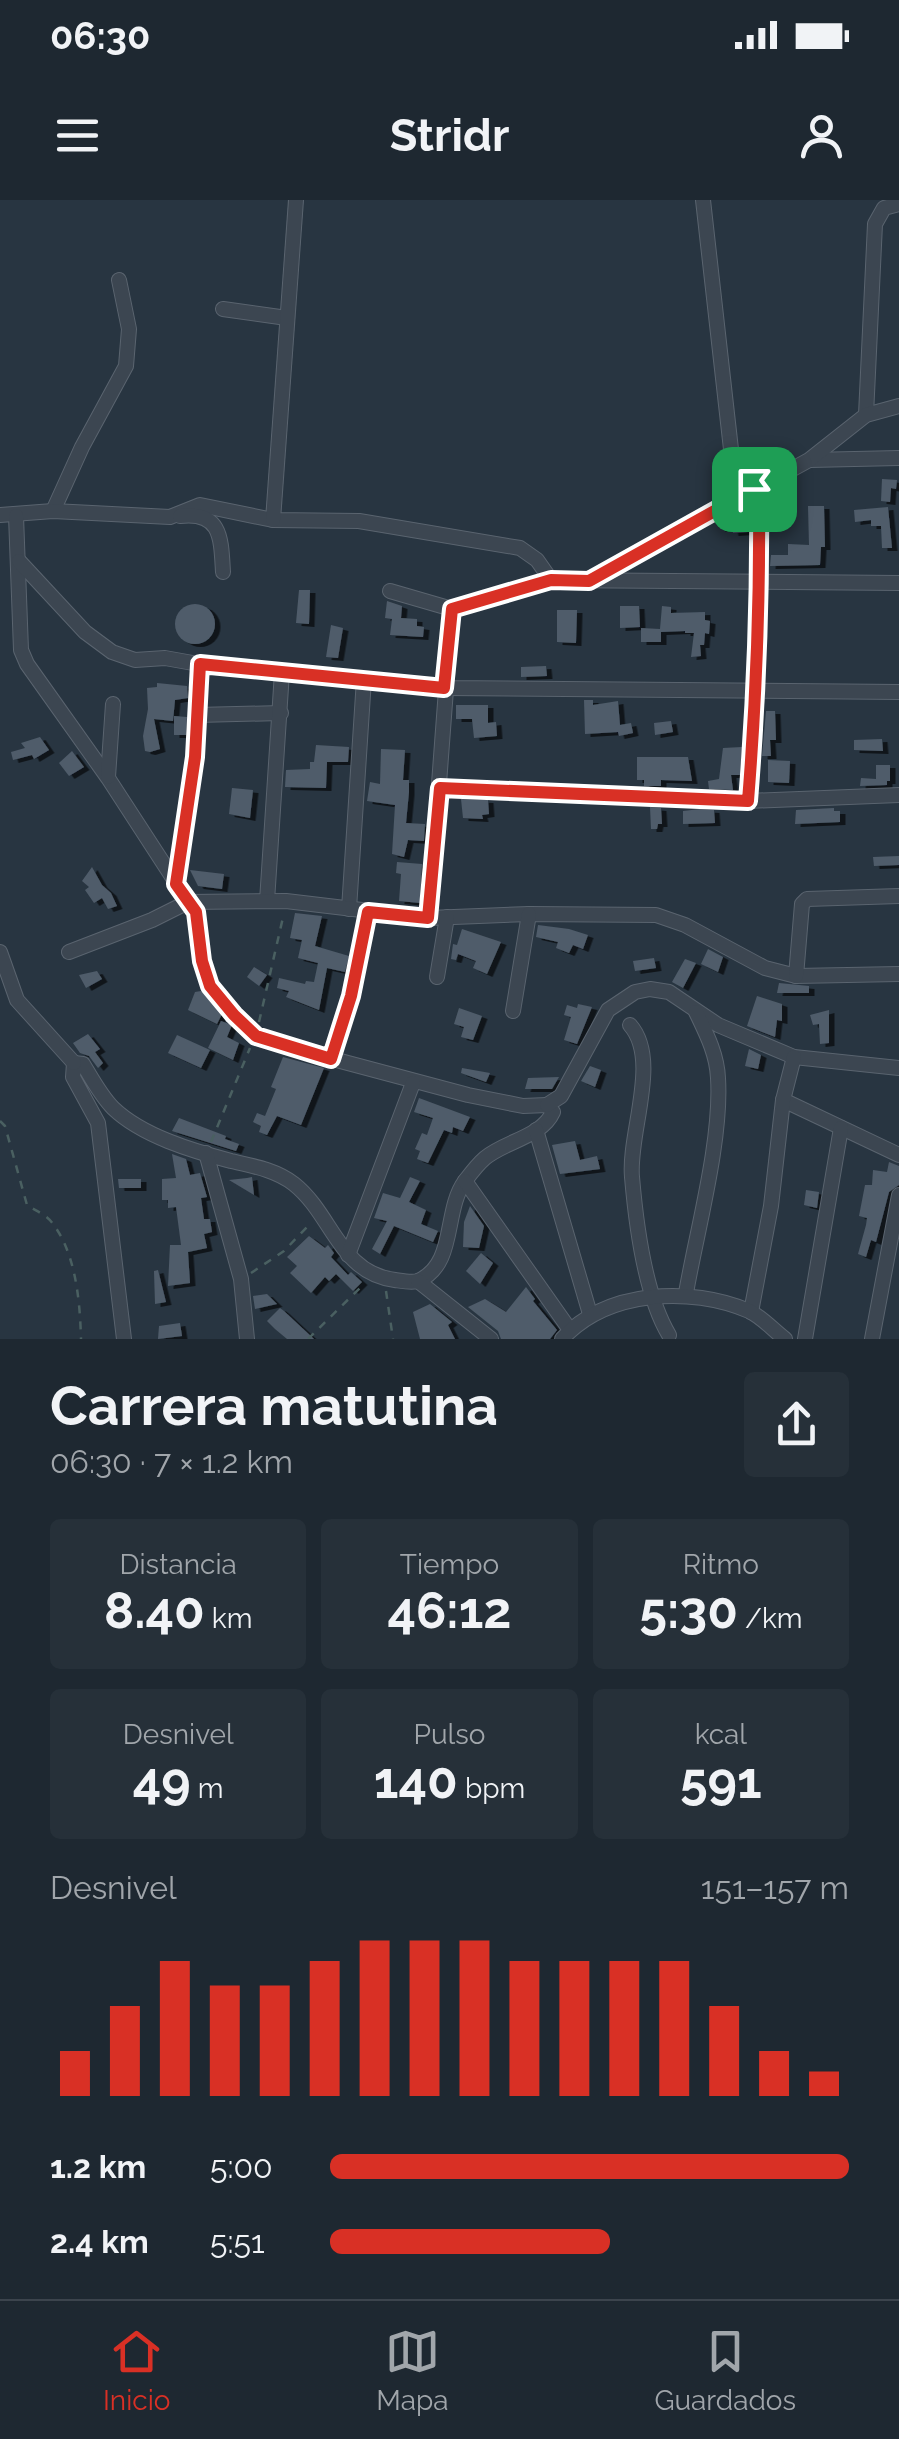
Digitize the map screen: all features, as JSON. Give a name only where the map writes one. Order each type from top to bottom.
[{"type":"street","points":[[273,520],[296,200]]},
{"type":"street","points":[[704,200],[734,476],[754,489],[759,502],[760,584],[748,801]]},
{"type":"street","points":[[866,416],[874,224],[884,208],[899,204]]},
{"type":"street","points":[[53,511],[126,366],[128,329],[118,280]]},
{"type":"street","points":[[222,309],[287,318]]},
{"type":"street","points":[[589,581],[809,460],[866,416],[899,406]]},
{"type":"street","points":[[809,460],[899,458]]},
{"type":"street","points":[[170,517],[200,504],[273,520],[359,521],[505,544],[520,548],[537,560],[551,580]]},
{"type":"street","points":[[0,514],[197,514],[211,521],[221,539],[223,572]]},
{"type":"street","points":[[16,516],[20,650],[196,912],[202,961],[210,986],[256,1036],[413,1082],[523,1106],[547,1105],[561,1096],[608,1010],[626,997],[650,989],[669,992],[718,1025],[794,1057],[899,1068]]},
{"type":"street","points":[[19,560],[85,632],[112,652],[135,660],[165,658],[444,688],[899,692]]},
{"type":"street","points":[[390,591],[452,609],[551,580],[899,583]]},
{"type":"street","points":[[428,918],[452,609]]},
{"type":"street","points":[[176,884],[195,757],[200,664]]},
{"type":"street","points":[[267,901],[282,672]]},
{"type":"street","points":[[349,910],[364,679]]},
{"type":"street","points":[[108,778],[113,704]]},
{"type":"street","points":[[196,715],[281,713]]},
{"type":"street","points":[[440,788],[748,801],[899,795]]},
{"type":"street","points":[[796,976],[802,904],[807,899],[899,896]]},
{"type":"street","points":[[69,952],[188,902],[267,901],[428,918],[656,915],[685,925],[765,968],[796,976],[899,974]]},
{"type":"street","points":[[331,1059],[351,996],[368,912]]},
{"type":"street","points":[[513,1012],[528,914]]},
{"type":"street","points":[[437,977],[447,916]]},
{"type":"street","points":[[0,952],[17,1000],[74,1064],[83,1064],[114,1108],[136,1124],[206,1153],[282,1176],[298,1187],[348,1255],[378,1277],[418,1280],[491,1339]]},
{"type":"street","points":[[686,1293],[714,1134],[718,1077],[713,1048],[696,1012]]},
{"type":"street","points":[[630,1026],[640,1038],[644,1058],[632,1176],[651,1298],[669,1335]]},
{"type":"street","points":[[751,1312],[771,1206],[783,1100],[794,1057]]},
{"type":"street","points":[[74,1064],[72,1077],[98,1123],[124,1339]]},
{"type":"street","points":[[348,1255],[413,1082]]},
{"type":"street","points":[[783,1100],[899,1154]]},
{"type":"street","points":[[418,1280],[445,1254],[453,1213],[465,1181],[485,1158],[551,1119],[554,1112],[547,1105]]},
{"type":"street","points":[[804,1339],[841,1128]]},
{"type":"street","points":[[536,1130],[590,1314]]},
{"type":"street","points":[[206,1153],[241,1279],[247,1339]]},
{"type":"street","points":[[465,1181],[567,1336],[590,1314],[686,1293],[751,1312],[785,1339]]},
{"type":"street","points":[[872,1339],[899,1195]]},
{"type":"path","points":[[0,1121],[5,1126],[27,1205],[52,1222],[64,1244],[80,1312],[81,1339]]},
{"type":"path","points":[[241,1279],[284,1251],[319,1215]]},
{"type":"path","points":[[308,1339],[378,1277],[393,1339]]},
{"type":"building","points":[[882,479],[897,480],[896,489],[891,488],[890,502],[881,501]]},
{"type":"building","points":[[748,506],[748,532],[720,529],[719,522]]},
{"type":"building","points":[[808,506],[824,506],[825,547],[821,547],[820,565],[770,566],[771,555],[788,555],[788,544],[809,545]]},
{"type":"building","points":[[888,507],[892,548],[882,548],[881,526],[871,526],[871,520],[855,522],[854,510]]},
{"type":"building","points":[[299,590],[310,590],[309,624],[296,623]]},
{"type":"building","points":[[387,601],[402,606],[401,618],[417,619],[417,626],[424,627],[423,637],[390,635],[392,619],[385,618]]},
{"type":"building","points":[[195,604],[209,610],[215,624],[209,638],[195,644],[181,638],[175,624],[181,610]]},
{"type":"building","points":[[620,606],[639,606],[640,627],[620,628]]},
{"type":"building","points":[[662,606],[671,607],[671,613],[705,612],[705,620],[710,621],[709,634],[705,633],[704,645],[700,645],[701,656],[691,657],[694,633],[661,632],[661,642],[641,642],[641,628],[660,629]]},
{"type":"building","points":[[557,610],[577,610],[576,643],[557,642]]},
{"type":"building","points":[[331,625],[343,628],[338,658],[326,657]]},
{"type":"building","points":[[546,666],[547,676],[521,677],[521,667]]},
{"type":"building","points":[[157,683],[187,686],[188,698],[175,700],[173,721],[154,719],[160,749],[150,752],[145,751],[143,736],[147,688],[157,687]]},
{"type":"building","points":[[584,700],[593,700],[593,705],[618,701],[620,725],[631,723],[633,733],[585,734]]},
{"type":"building","points":[[456,705],[488,705],[488,723],[496,722],[497,736],[474,738],[472,719],[456,719]]},
{"type":"building","points":[[766,711],[775,711],[776,740],[770,740],[771,756],[762,756]]},
{"type":"building","points":[[174,716],[187,717],[186,735],[174,735]]},
{"type":"building","points":[[671,721],[673,732],[655,735],[654,723]]},
{"type":"building","points":[[40,737],[49,750],[34,759],[32,755],[13,760],[11,752],[25,748],[21,743]]},
{"type":"building","points":[[882,739],[883,751],[854,750],[854,740]]},
{"type":"building","points":[[316,745],[349,747],[348,762],[327,762],[326,788],[285,787],[286,770],[310,769]]},
{"type":"building","points":[[742,747],[740,775],[731,775],[733,790],[709,789],[708,781],[719,779],[723,748]]},
{"type":"building","points":[[381,749],[405,750],[403,780],[409,780],[406,823],[425,824],[424,841],[408,840],[404,857],[392,854],[395,805],[367,801],[370,782],[380,784]]},
{"type":"building","points":[[72,751],[84,767],[69,776],[59,763]]},
{"type":"building","points":[[637,757],[688,757],[692,781],[661,780],[661,786],[644,786],[644,780],[637,780]]},
{"type":"building","points":[[768,760],[790,761],[789,783],[768,782]]},
{"type":"building","points":[[876,765],[890,765],[887,785],[860,786],[861,778],[876,779]]},
{"type":"building","points":[[232,788],[253,790],[250,818],[229,814]]},
{"type":"building","points":[[461,799],[488,800],[489,814],[482,815],[483,819],[463,818]]},
{"type":"building","points":[[650,807],[661,808],[662,824],[657,829],[651,829]]},
{"type":"building","points":[[714,810],[715,823],[683,824],[683,811]]},
{"type":"building","points":[[796,810],[840,811],[840,822],[795,824]]},
{"type":"building","points":[[899,856],[899,865],[874,866],[873,857]]},
{"type":"building","points":[[397,862],[422,864],[420,903],[399,901],[401,874],[396,873]]},
{"type":"building","points":[[92,867],[117,906],[108,909],[102,898],[94,903],[85,890],[89,887],[82,881]]},
{"type":"building","points":[[190,870],[224,874],[222,889],[198,886]]},
{"type":"building","points":[[295,913],[322,916],[315,946],[349,956],[345,972],[327,968],[319,1010],[286,997],[289,991],[277,988],[279,978],[305,984],[314,982],[318,963],[298,958],[302,940],[290,938]]},
{"type":"building","points":[[538,925],[588,935],[583,949],[573,945],[569,953],[556,948],[558,942],[536,937]]},
{"type":"building","points":[[462,929],[501,942],[487,974],[473,968],[476,961],[458,954],[456,960],[451,959],[453,944],[457,945]]},
{"type":"building","points":[[708,949],[723,957],[718,972],[701,964]]},
{"type":"building","points":[[654,958],[656,968],[635,971],[633,961]]},
{"type":"building","points":[[685,959],[696,963],[683,988],[672,982]]},
{"type":"building","points":[[254,967],[267,975],[259,986],[247,977]]},
{"type":"building","points":[[97,971],[102,979],[86,988],[79,975]]},
{"type":"building","points":[[779,983],[809,986],[809,993],[777,993]]},
{"type":"building","points":[[201,991],[222,1014],[217,1024],[188,1010],[195,992]]},
{"type":"building","points":[[757,996],[782,1004],[782,1021],[777,1020],[775,1037],[747,1026]]},
{"type":"building","points":[[578,1004],[592,1007],[577,1044],[564,1040],[571,1017],[564,1015],[567,1005],[577,1008]]},
{"type":"building","points":[[459,1008],[482,1016],[473,1040],[461,1037],[464,1027],[454,1024]]},
{"type":"building","points":[[829,1010],[829,1043],[820,1044],[819,1024],[813,1025],[810,1015]]},
{"type":"building","points":[[221,1021],[232,1025],[227,1037],[239,1043],[233,1060],[208,1048]]},
{"type":"building","points":[[88,1034],[100,1049],[95,1052],[103,1063],[98,1068],[73,1043]]},
{"type":"building","points":[[177,1035],[210,1050],[201,1068],[168,1053]]},
{"type":"building","points":[[749,1049],[761,1055],[758,1069],[745,1066]]},
{"type":"building","points":[[283,1057],[324,1068],[301,1125],[277,1116],[267,1135],[259,1132],[261,1126],[253,1122],[257,1113],[265,1116]]},
{"type":"building","points":[[590,1066],[601,1070],[595,1087],[581,1081]]},
{"type":"building","points":[[462,1068],[490,1073],[486,1082],[461,1073]]},
{"type":"building","points":[[559,1077],[552,1089],[525,1089],[528,1078]]},
{"type":"building","points":[[419,1098],[470,1117],[463,1131],[453,1127],[452,1133],[444,1130],[428,1163],[417,1159],[420,1151],[415,1149],[422,1133],[427,1135],[433,1118],[414,1112]]},
{"type":"building","points":[[179,1118],[226,1136],[225,1139],[239,1144],[236,1151],[172,1131]]},
{"type":"building","points":[[575,1141],[580,1160],[597,1156],[600,1169],[560,1174],[552,1145]]},
{"type":"building","points":[[172,1154],[186,1159],[190,1175],[200,1173],[207,1197],[201,1198],[204,1219],[210,1219],[212,1232],[204,1234],[207,1248],[188,1252],[190,1283],[168,1286],[170,1245],[181,1245],[176,1207],[168,1208],[168,1200],[162,1200],[162,1179],[176,1178]]},
{"type":"building","points":[[889,1162],[899,1166],[899,1185],[889,1192],[876,1242],[871,1240],[866,1257],[858,1254],[867,1218],[859,1216],[865,1185],[872,1185],[873,1170],[887,1172]]},
{"type":"building","points":[[252,1177],[254,1195],[229,1180],[247,1178]]},
{"type":"building","points":[[410,1177],[420,1181],[409,1202],[426,1210],[421,1224],[438,1231],[433,1242],[394,1226],[380,1254],[372,1249],[387,1221],[374,1218],[383,1193],[400,1198]]},
{"type":"building","points":[[118,1179],[141,1179],[141,1188],[119,1188]]},
{"type":"building","points":[[806,1190],[819,1192],[817,1208],[804,1205]]},
{"type":"building","points":[[470,1206],[484,1226],[479,1248],[463,1247],[464,1222]]},
{"type":"building","points":[[309,1236],[325,1248],[328,1245],[334,1253],[331,1257],[348,1275],[351,1272],[362,1282],[353,1291],[336,1274],[329,1281],[325,1277],[311,1293],[290,1273],[297,1266],[287,1257]]},
{"type":"building","points":[[481,1253],[493,1263],[480,1284],[466,1271]]},
{"type":"building","points":[[158,1270],[166,1302],[155,1304],[154,1271]]},
{"type":"building","points":[[526,1287],[557,1330],[550,1339],[501,1339],[498,1331],[468,1307],[485,1299],[506,1312]]},
{"type":"building","points":[[267,1294],[277,1304],[255,1309],[253,1296]]},
{"type":"building","points":[[430,1304],[452,1322],[448,1325],[455,1339],[420,1339],[413,1312]]},
{"type":"building","points":[[280,1308],[314,1339],[287,1339],[275,1329],[267,1321]]},
{"type":"building","points":[[180,1323],[182,1336],[158,1339],[159,1326]]},
{"type":"route","points":[[754,489],[759,502],[760,584],[748,801],[440,788],[428,918],[368,912],[351,996],[331,1059],[256,1036],[210,986],[202,961],[196,912],[176,884],[195,757],[200,664],[444,688],[452,609],[551,580],[589,581],[754,489]]}]
